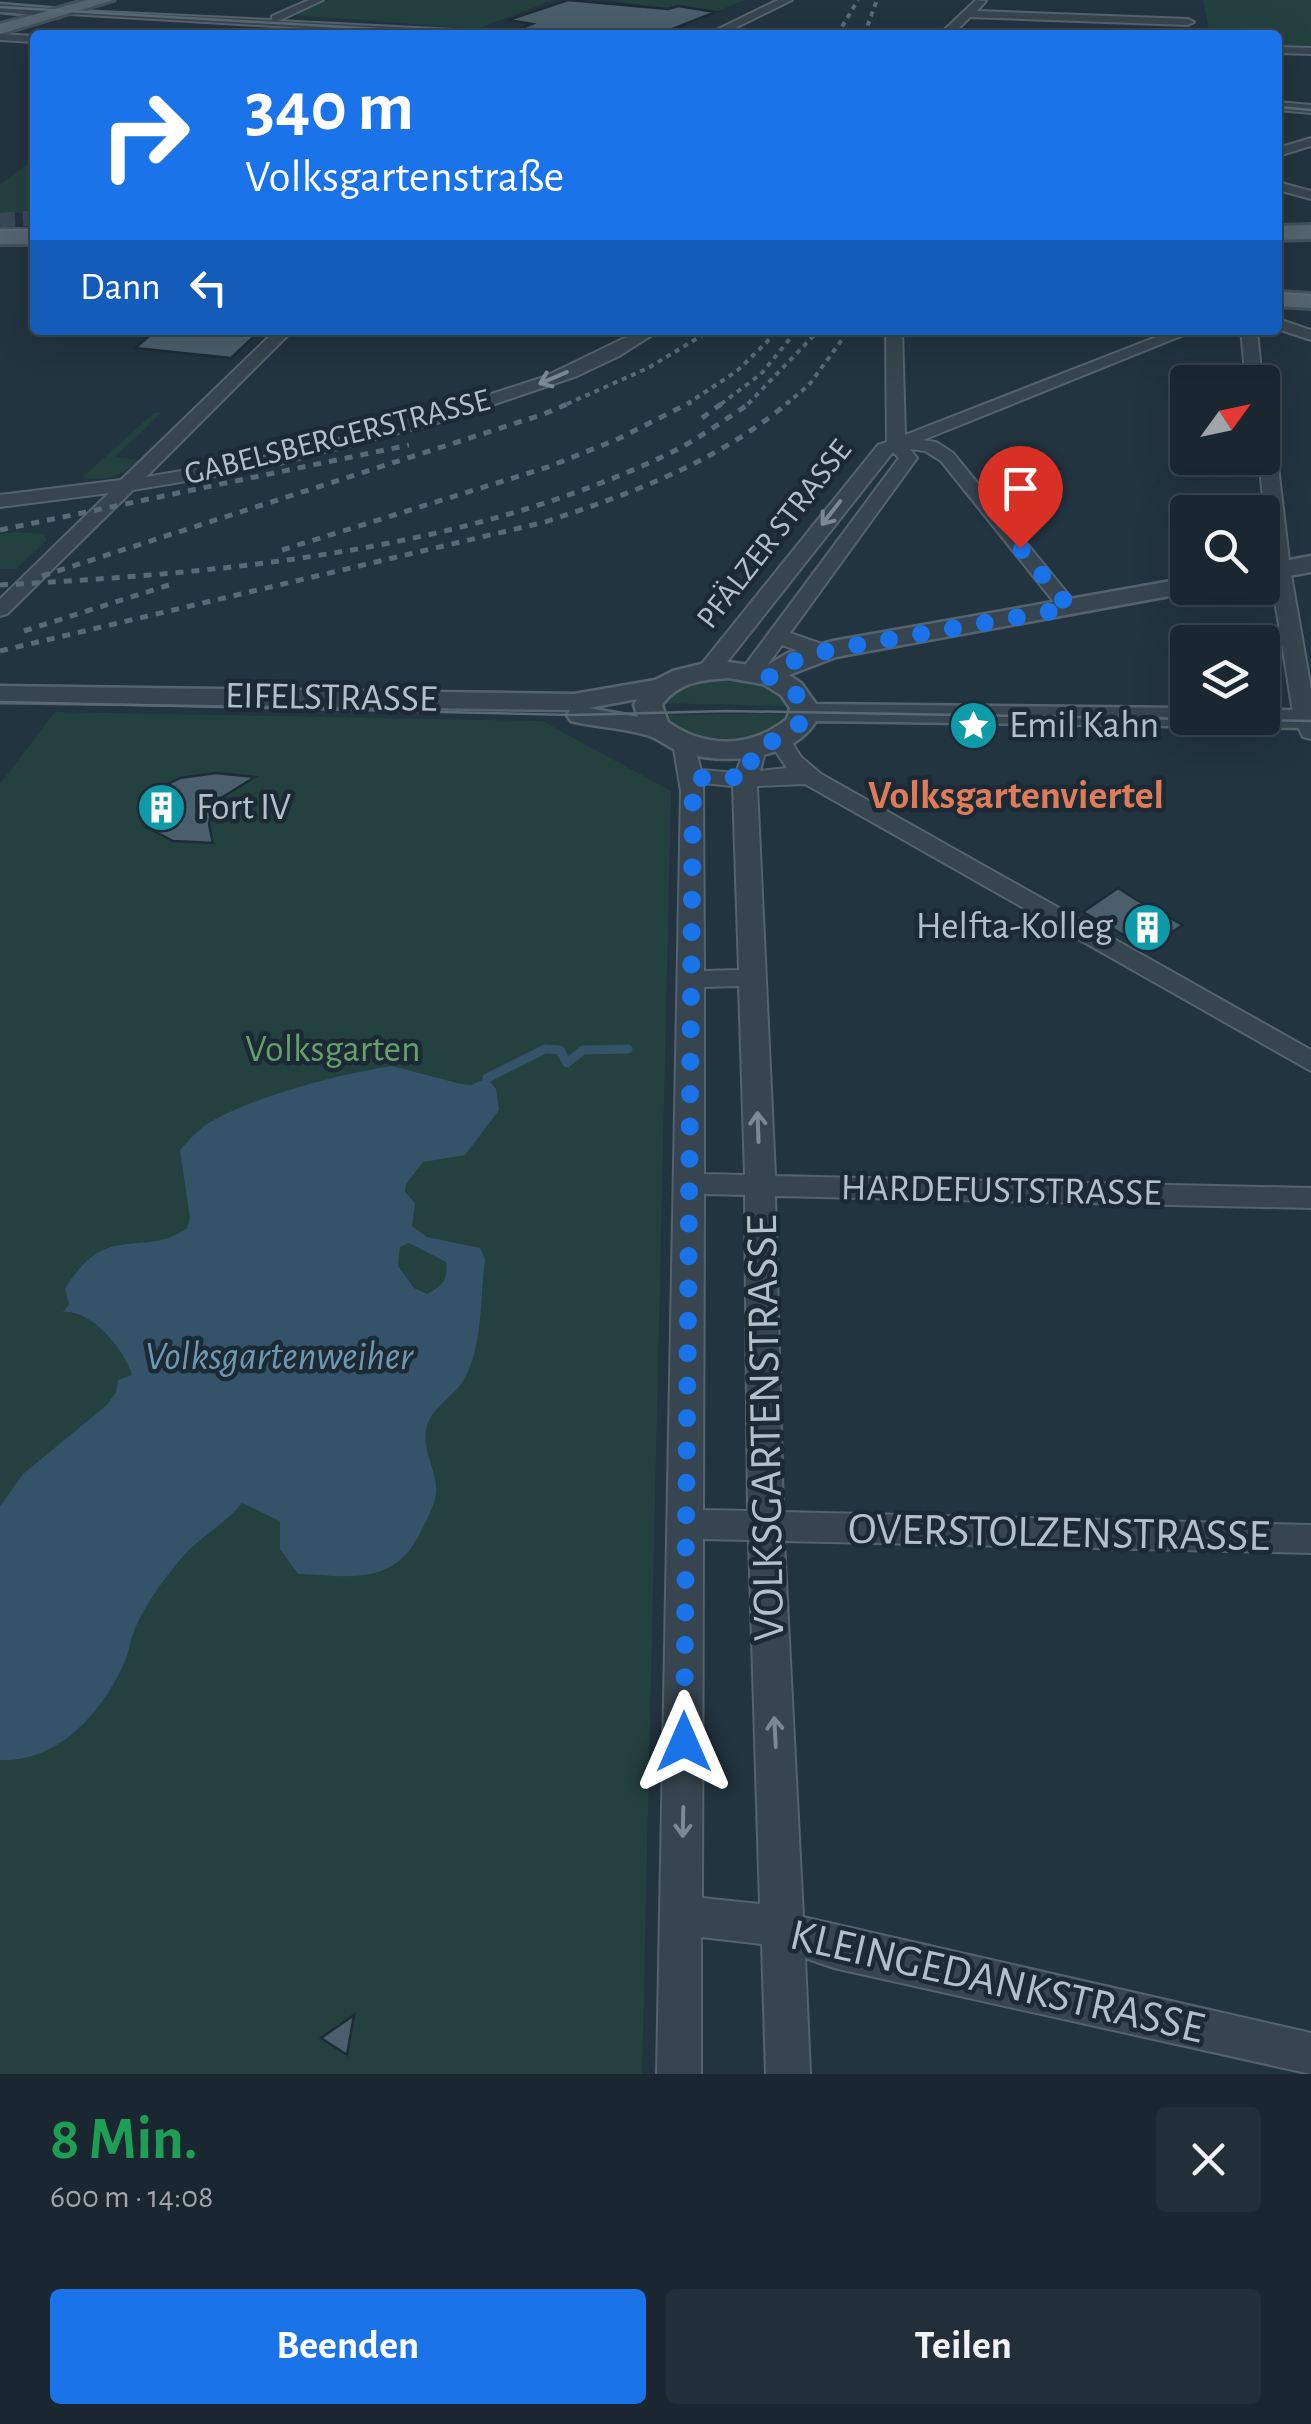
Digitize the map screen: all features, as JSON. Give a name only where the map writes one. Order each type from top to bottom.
[{"type":"main road","points":[[0,20],[34,10],[106,0]]},
{"type":"main road","points":[[0,29],[66,6]]},
{"type":"main road","points":[[0,222],[30,222]]},
{"type":"main road","points":[[1282,232],[1311,232]]},
{"type":"main road","points":[[0,236],[30,237]]},
{"type":"main road","points":[[1282,299],[1311,301]]},
{"type":"street","points":[[276,18],[318,0]]},
{"type":"street","points":[[723,30],[787,0]]},
{"type":"street","points":[[950,30],[982,0]]},
{"type":"street","points":[[66,6],[236,23],[380,30]]},
{"type":"street","points":[[203,7],[276,18],[416,30]]},
{"type":"street","points":[[0,8],[34,10]]},
{"type":"street","points":[[967,14],[1188,23]]},
{"type":"street","points":[[226,30],[236,23]]},
{"type":"street","points":[[0,37],[30,39]]},
{"type":"street","points":[[1282,50],[1311,51]]},
{"type":"street","points":[[1282,106],[1311,108]]},
{"type":"street","points":[[1282,151],[1311,142]]},
{"type":"street","points":[[1282,187],[1311,194]]},
{"type":"street","points":[[1282,325],[1311,336]]},
{"type":"street","points":[[0,610],[281,335]]},
{"type":"street","name":"GABELSBERGERSTRASSE","points":[[0,501],[128,485],[246,464],[420,423],[556,378],[645,335]]},
{"type":"street","points":[[894,335],[896,443],[930,446],[947,457],[1070,608]]},
{"type":"street","name":"PFÄLZER STRASSE","points":[[708,671],[877,454],[896,443],[1175,335]]},
{"type":"street","points":[[1249,335],[1252,365]]},
{"type":"street","name":"PFÄLZER STRASSE","points":[[760,674],[775,635],[908,458],[896,443]]},
{"type":"street","points":[[1280,569],[1311,564]]},
{"type":"street","points":[[760,674],[822,652],[1170,589]]},
{"type":"street","points":[[1279,605],[1309,724],[1280,723]]},
{"type":"street","points":[[775,635],[822,652]]},
{"type":"street","points":[[708,671],[760,674],[793,691],[804,712],[801,722],[767,744],[813,779],[1311,1062]]},
{"type":"street","name":"EIFELSTRASSE","points":[[0,694],[574,702],[661,688],[708,671]]},
{"type":"street","points":[[661,688],[648,709],[671,736]]},
{"type":"street","name":"EIFELSTRASSE","points":[[0,702],[601,715],[710,749],[767,744]]},
{"type":"street","points":[[804,712],[1170,718]]},
{"type":"street","name":"VOLKSGARTENSTRASSE","points":[[671,736],[693,779],[688,978],[692,1184],[679,2074]]},
{"type":"street","name":"VOLKSGARTENSTRASSE","points":[[767,744],[745,781],[760,1185],[766,1527],[788,2074]]},
{"type":"street","points":[[693,779],[727,775],[745,781],[768,773],[791,773],[813,779]]},
{"type":"street","points":[[688,978],[752,978]]},
{"type":"street","name":"HARDEFUSTSTRASSE","points":[[692,1184],[1311,1198]]},
{"type":"street","name":"OVERSTOLZENSTRASSE","points":[[687,1524],[1311,1539]]},
{"type":"street","name":"KLEINGEDANKSTRASSE","points":[[683,1916],[728,1918],[854,1952],[1311,2055]]},
{"type":"green space","points":[[329,0],[553,0],[477,29],[293,15]]},
{"type":"green space","points":[[611,0],[745,0],[670,29],[665,10]]},
{"type":"green space","points":[[1203,0],[1311,0],[1311,47],[1282,45],[1282,30],[1209,30]]},
{"type":"green space","points":[[30,162],[30,214],[0,212],[0,185]]},
{"type":"green space","points":[[155,412],[161,413],[115,457],[138,460],[120,474],[83,477]]},
{"type":"green space","points":[[0,534],[43,534],[47,540],[16,569],[0,569]]},
{"type":"green space","points":[[726,676],[769,687],[788,706],[657,703],[679,684]]},
{"type":"green space","name":"Volksgarten","points":[[55,712],[542,721],[671,791],[642,2074],[0,2074],[0,784]]},
{"type":"green space","points":[[657,715],[788,715],[769,733],[725,744],[683,736]]},
{"type":"water","name":"Volksgartenweiher","points":[[392,1066],[461,1084],[471,1085],[487,1078],[496,1089],[499,1110],[465,1155],[423,1162],[406,1184],[405,1192],[415,1203],[412,1226],[427,1237],[480,1248],[485,1259],[478,1335],[471,1365],[461,1384],[427,1426],[426,1443],[436,1493],[422,1529],[399,1561],[385,1569],[354,1576],[298,1574],[280,1549],[280,1521],[242,1503],[185,1554],[164,1581],[138,1621],[116,1680],[91,1715],[60,1743],[41,1753],[0,1760],[0,1506],[23,1474],[107,1405],[116,1392],[118,1380],[132,1375],[105,1333],[85,1317],[63,1312],[69,1304],[65,1289],[80,1268],[110,1247],[155,1241],[187,1228],[190,1218],[180,1150],[206,1125],[279,1093]],"holes":[[[409,1243],[446,1262],[443,1282],[427,1294],[414,1288],[398,1266],[400,1247]]]},
{"type":"building","points":[[568,0],[716,12],[670,30],[517,30],[532,24],[508,20]]},
{"type":"building","points":[[150,335],[256,335],[231,358],[135,348]]},
{"type":"building","name":"Fort IV","points":[[216,773],[255,777],[213,803],[209,824],[213,843],[173,841],[146,827],[142,809],[155,790],[180,778]]},
{"type":"building","points":[[1118,888],[1183,925],[1147,948],[1083,912]]},
{"type":"building","points":[[354,2015],[347,2055],[321,2038]]},
{"type":"waterway","points":[[487,1078],[545,1049],[560,1050],[567,1063],[583,1050],[628,1049]]},
{"type":"tunnel","points":[[0,220],[30,218]]},
{"type":"tram line","points":[[0,7],[395,30]]},
{"type":"tram line","points":[[1282,107],[1311,110]]},
{"type":"tram line","points":[[0,230],[30,230]]},
{"type":"tram line","points":[[1282,293],[1311,295]]},
{"type":"tram line","points":[[0,702],[572,715],[727,711],[1311,721]]},
{"type":"railway","points":[[840,30],[858,0]]},
{"type":"railway","points":[[866,30],[877,0]]},
{"type":"railway","points":[[567,404],[648,368],[703,335]]},
{"type":"railway","points":[[687,404],[737,371],[774,335]]},
{"type":"railway","points":[[721,404],[761,374],[793,335]]},
{"type":"railway","points":[[748,404],[814,335]]},
{"type":"railway","points":[[786,404],[809,385],[845,335]]},
{"type":"railway","points":[[42,576],[572,402]]},
{"type":"railway","points":[[282,550],[548,467],[618,439],[691,402]]},
{"type":"railway","points":[[702,418],[724,402]]},
{"type":"railway","points":[[0,585],[256,564],[426,535],[509,514],[590,487],[679,448],[752,402]]},
{"type":"railway","points":[[0,651],[545,522],[673,474],[733,442],[789,402]]},
{"type":"railway","points":[[0,530],[409,445]]},
{"type":"railway","points":[[24,631],[172,584]]},
{"type":"place","name":"Emil Kahn","points":[[974,726]]},
{"type":"place","name":"Fort IV","points":[[161,808]]},
{"type":"place","name":"Helfta-Kolleg","points":[[1148,927]]},
{"type":"district","name":"Volksgartenviertel","points":[[1016,796]]},
{"type":"route","points":[[684,1742],[692,1184],[688,978],[693,779],[727,775],[745,781],[755,748],[788,735],[801,722],[802,701],[768,676],[798,659],[834,649],[1070,608],[1020,548]]}]
